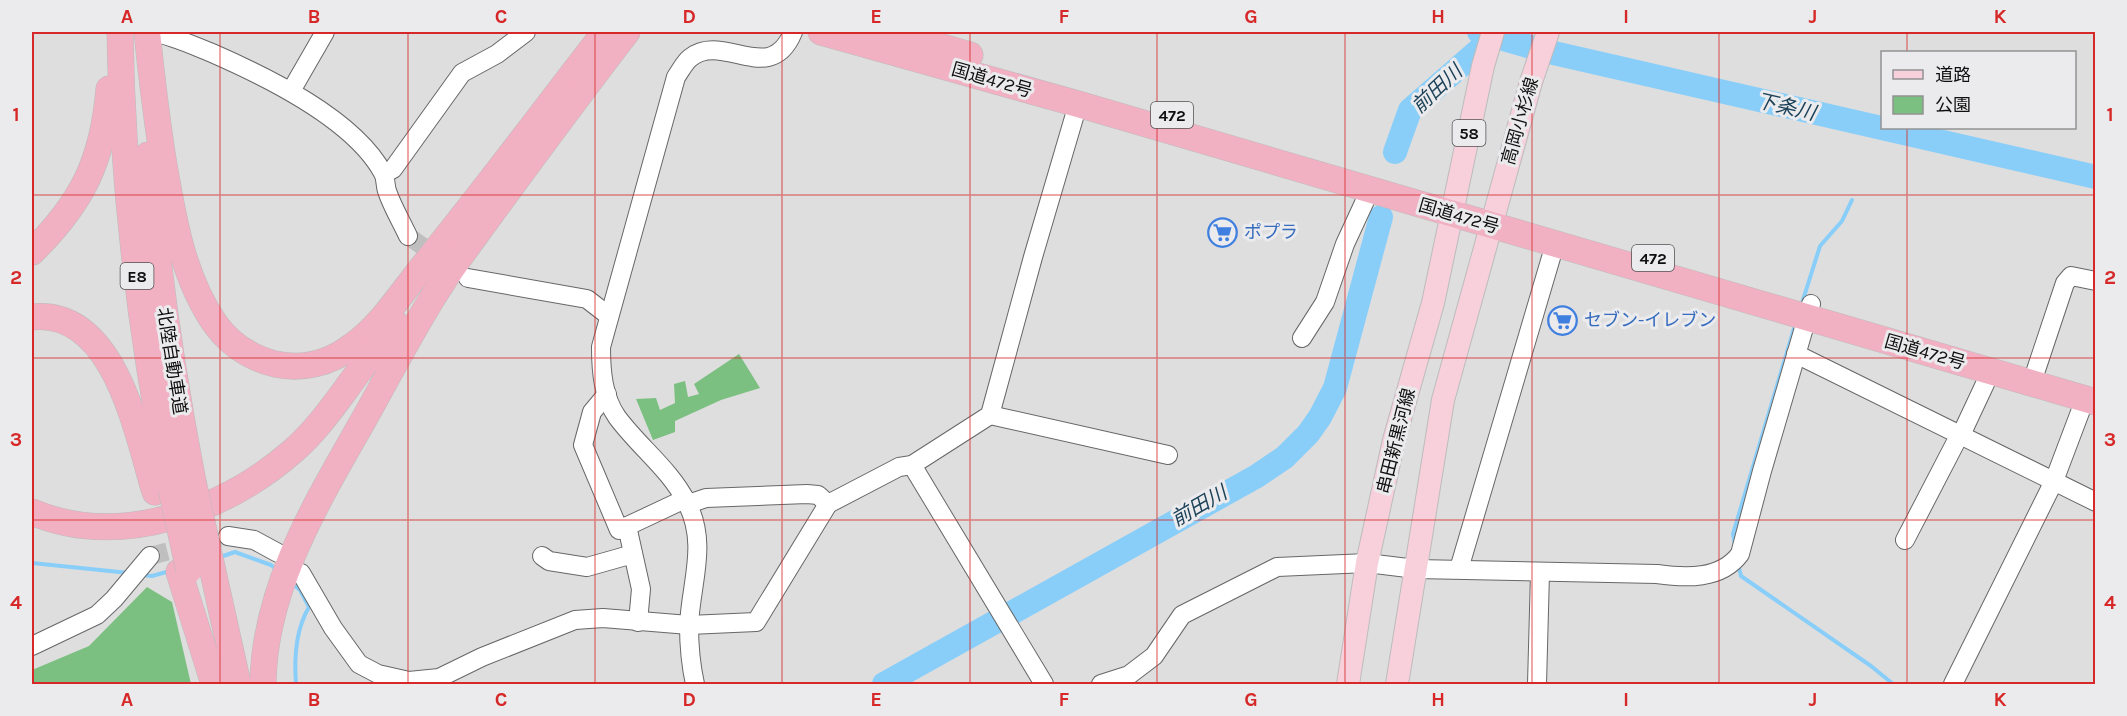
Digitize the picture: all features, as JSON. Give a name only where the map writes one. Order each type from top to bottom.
[{"type":"highway","points":[[32,252],[69,210],[92,170],[105,124],[116,62],[111,32]]},
{"type":"highway","name":"北陸自動車道","points":[[120,32],[116,62],[140,305],[154,401],[193,568],[238,684]]},
{"type":"highway","name":"北陸自動車道","points":[[145,32],[153,226],[176,396],[173,487]]},
{"type":"highway","points":[[148,76],[166,179],[184,257],[193,284],[210,316],[229,340],[244,352],[280,365],[299,366],[319,363],[336,357],[373,328],[605,32]]},
{"type":"highway","points":[[32,530],[60,539],[85,542],[132,542],[186,530],[210,521],[260,495],[309,457],[330,435],[528,162],[627,32]]},
{"type":"highway","name":"国道472号","points":[[821,32],[1078,104],[1370,190],[1454,207]]},
{"type":"highway","name":"国道472号","points":[[889,32],[1454,207],[1809,311],[1991,371],[2092,396]]},
{"type":"highway","name":"国道472号","points":[[1492,218],[1555,244],[2036,370],[2092,396]]},
{"type":"highway","points":[[32,512],[53,520],[75,524],[120,526],[144,524],[194,510],[246,486],[294,450],[328,412],[387,333],[447,236]]},
{"type":"highway","points":[[263,684],[269,628],[295,549],[346,452],[441,285]]},
{"type":"highway","points":[[32,317],[53,318],[69,323],[83,331],[96,343],[118,380],[173,487],[193,568],[215,684]]},
{"type":"main road","name":"58","points":[[1454,207],[1483,66],[1493,32]]},
{"type":"main road","name":"高岡小杉線","points":[[1492,218],[1531,82],[1548,32]]},
{"type":"main road","name":"串田新黒河線","points":[[1348,684],[1367,563],[1394,440],[1433,303],[1454,207]]},
{"type":"main road","name":"串田新黒河線","points":[[1397,684],[1443,400],[1492,218]]},
{"type":"street","points":[[152,32],[170,35],[252,70],[291,91],[326,114],[363,145],[384,174],[387,190],[408,236]]},
{"type":"street","points":[[291,91],[325,32]]},
{"type":"street","points":[[384,174],[393,169],[462,73],[497,54],[526,32]]},
{"type":"street","points":[[695,684],[689,625],[698,558],[696,528],[686,502],[667,472],[616,416],[601,370],[600,347],[676,77],[691,57],[709,51],[750,57],[771,56],[785,48],[793,32]]},
{"type":"street","points":[[301,573],[333,628],[358,664],[378,674],[409,681],[439,678],[482,657],[575,620],[603,618],[689,625],[756,622],[828,504],[899,467],[912,465],[990,415],[1078,104]]},
{"type":"street","points":[[1302,338],[1325,302],[1345,244],[1370,190]]},
{"type":"street","points":[[1459,569],[1555,244]]},
{"type":"street","points":[[2036,370],[2065,283],[2071,276],[2096,282]]},
{"type":"street","points":[[468,278],[587,299],[609,316]]},
{"type":"street","points":[[1101,684],[1130,680],[1154,656],[1182,615],[1277,567],[1367,563],[1416,569],[1699,576],[1725,568],[1740,554],[1809,311]]},
{"type":"street","points":[[1797,354],[2096,502]]},
{"type":"street","points":[[1905,540],[1991,371]]},
{"type":"street","points":[[607,394],[592,412],[583,445],[619,530],[686,502],[706,498],[807,494],[818,495],[828,504]]},
{"type":"street","points":[[1953,684],[2054,481],[2092,396]]},
{"type":"street","points":[[990,415],[1168,454]]},
{"type":"street","points":[[912,465],[1044,684]]},
{"type":"street","points":[[627,526],[641,589],[638,622]]},
{"type":"street","points":[[228,536],[254,540],[278,553]]},
{"type":"street","points":[[542,556],[549,561],[587,567],[633,554]]},
{"type":"street","points":[[32,646],[97,615],[114,599],[150,556]]},
{"type":"street","points":[[1537,684],[1540,573]]},
{"type":"green space","points":[[739,354],[760,388],[721,400],[675,421],[675,432],[653,440],[636,399],[656,398],[660,410],[675,403],[674,384],[685,381],[688,397],[699,394],[694,384]]},
{"type":"green space","points":[[147,587],[172,602],[191,684],[32,684],[32,670],[89,646]]},
{"type":"waterway","name":"下条川","points":[[1479,32],[1545,51],[1881,128]]},
{"type":"waterway","name":"前田川","points":[[1395,152],[1410,110],[1495,36]]},
{"type":"waterway","name":"下条川","points":[[1886,129],[2096,177]]},
{"type":"waterway","points":[[1802,303],[1820,246],[1842,221],[1852,200]]},
{"type":"waterway","name":"前田川","points":[[884,684],[1257,476],[1285,457],[1308,434],[1335,388],[1381,217]]},
{"type":"waterway","points":[[1735,545],[1733,534],[1795,325]]},
{"type":"waterway","points":[[220,557],[235,552],[271,565],[277,570]]},
{"type":"waterway","points":[[32,563],[129,573]]},
{"type":"waterway","points":[[1738,564],[1741,576],[1871,666],[1893,684]]},
{"type":"waterway","points":[[142,575],[152,576],[170,571]]},
{"type":"waterway","points":[[291,583],[300,590],[309,607],[301,625],[297,644],[296,684]]},
{"type":"tunnel","points":[[408,236],[442,260]]},
{"type":"tunnel","points":[[150,556],[228,536]]},
{"type":"place","name":"ポプラ","points":[[1223,232]]},
{"type":"place","name":"セブン-イレブン","points":[[1563,320]]}]
